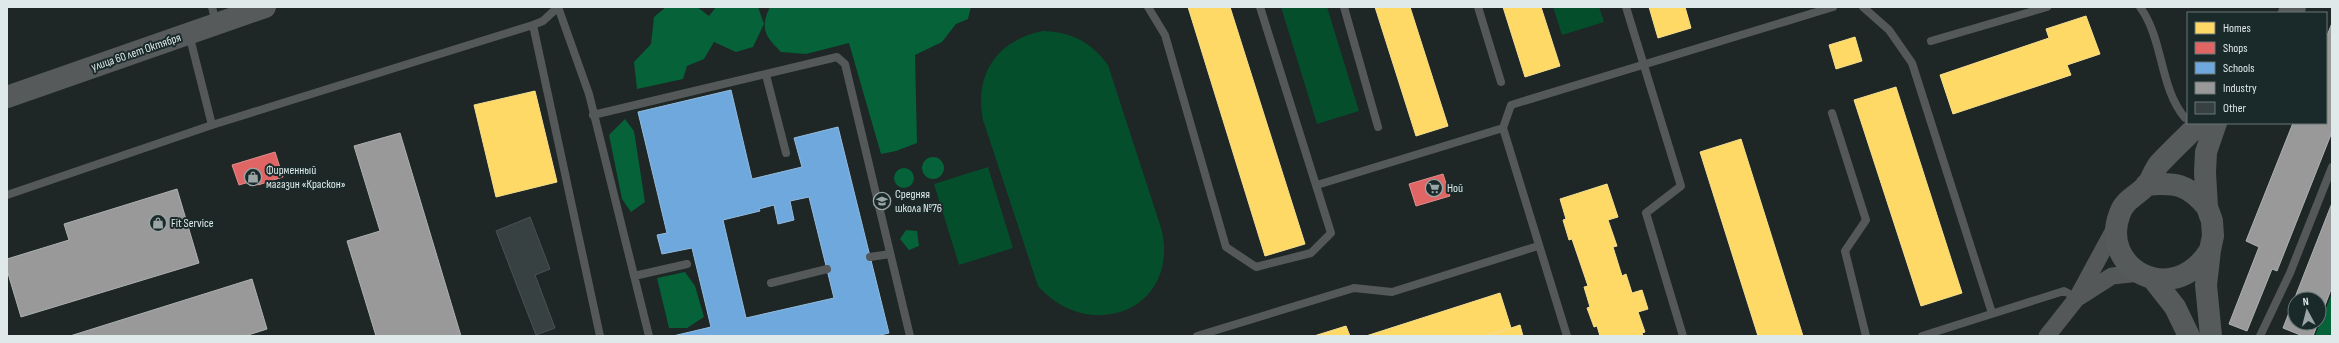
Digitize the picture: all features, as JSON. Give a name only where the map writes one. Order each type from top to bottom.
[{"type":"main road","name":"улица 60 лет Октября","points":[[7,97],[188,33],[214,15],[265,7]]},
{"type":"main road","points":[[2189,336],[2175,307],[2147,276],[2130,265],[2121,254],[2117,241],[2116,226],[2120,212],[2128,200],[2146,185],[2158,165],[2199,124]]},
{"type":"main road","points":[[2211,336],[2206,285],[2213,236],[2212,221],[2207,207],[2206,152],[2216,124]]},
{"type":"main road","points":[[2146,185],[2168,182],[2184,186],[2197,195],[2207,207]]},
{"type":"main road","points":[[2147,276],[2167,280],[2180,277],[2192,271],[2202,262],[2210,250]]},
{"type":"street","points":[[2047,336],[2077,298],[2116,226]]},
{"type":"street","points":[[2077,298],[2112,276],[2147,276]]},
{"type":"lane","points":[[7,195],[212,125],[533,25],[544,21],[558,7],[594,115],[649,336]]},
{"type":"lane","points":[[1148,7],[1165,35],[1226,248],[1256,267],[1311,253],[1331,233],[1260,7]]},
{"type":"lane","points":[[1344,7],[1378,127]]},
{"type":"lane","points":[[1478,7],[1501,82]]},
{"type":"lane","points":[[1626,7],[1645,64],[1681,186],[1646,213],[1683,336]]},
{"type":"lane","points":[[1568,336],[1538,246],[1503,128],[1511,105],[1833,7]]},
{"type":"lane","points":[[1863,7],[1889,30],[1912,63],[1992,313]]},
{"type":"lane","points":[[1931,41],[2047,7]]},
{"type":"lane","points":[[2140,7],[2150,19],[2174,106],[2185,118],[2187,117]]},
{"type":"lane","points":[[533,25],[600,336]]},
{"type":"lane","points":[[188,33],[212,125]]},
{"type":"lane","points":[[594,115],[837,57],[845,64],[910,336]]},
{"type":"lane","points":[[766,75],[786,153]]},
{"type":"lane","points":[[1832,113],[1866,220],[1845,251],[1866,336]]},
{"type":"lane","points":[[1317,185],[1503,128]]},
{"type":"lane","points":[[2260,336],[2290,274],[2332,167]]},
{"type":"lane","points":[[1197,336],[1354,288],[1392,292],[1538,246]]},
{"type":"lane","points":[[870,257],[890,254]]},
{"type":"lane","points":[[634,276],[687,264]]},
{"type":"lane","points":[[771,283],[827,269]]},
{"type":"lane","points":[[1922,336],[2064,291],[2077,298]]},
{"type":"green space","points":[[666,7],[697,7],[709,16],[716,7],[758,7],[764,24],[753,47],[736,52],[714,42],[704,59],[687,66],[683,79],[637,89],[634,62],[651,44],[654,17]]},
{"type":"green space","points":[[770,7],[971,7],[968,19],[956,24],[942,42],[915,55],[917,143],[896,151],[881,154],[849,43],[806,54],[781,52],[771,42],[766,32],[765,21]]},
{"type":"green space","points":[[1281,7],[1327,7],[1359,111],[1317,124]]},
{"type":"green space","points":[[1553,7],[1599,7],[1604,22],[1562,35]]},
{"type":"green space","points":[[1043,31],[1072,36],[1088,44],[1108,65],[1162,231],[1164,259],[1157,282],[1143,299],[1125,310],[1104,315],[1081,313],[1058,303],[1038,286],[983,120],[981,103],[982,88],[986,74],[992,62],[1001,51],[1013,42]]},
{"type":"green space","points":[[625,119],[634,131],[645,202],[631,212],[622,199],[609,135]]},
{"type":"green space","points":[[933,157],[941,160],[944,168],[941,176],[933,179],[925,176],[922,168],[925,160]]},
{"type":"green space","points":[[988,167],[1013,248],[959,265],[934,184]]},
{"type":"green space","points":[[904,168],[911,171],[914,178],[911,185],[904,188],[897,185],[894,178],[897,171]]},
{"type":"green space","points":[[906,230],[917,231],[919,246],[909,250],[900,239]]},
{"type":"green space","points":[[685,272],[695,286],[704,317],[687,328],[669,328],[657,278]]},
{"type":"green space","points":[[2332,293],[2332,336],[2315,336],[2317,331],[2327,331],[2327,306]]},
{"type":"building: Homes","points":[[1188,7],[1230,7],[1305,244],[1265,256]]},
{"type":"building: Homes","points":[[1375,7],[1410,7],[1448,126],[1416,136]]},
{"type":"building: Homes","points":[[1503,7],[1541,7],[1560,66],[1525,77]]},
{"type":"building: Homes","points":[[1649,7],[1685,7],[1691,28],[1658,38]]},
{"type":"building: Homes","points":[[2086,16],[2100,54],[2067,65],[2071,75],[1953,114],[1940,75],[2049,38],[2046,29]]},
{"type":"building: Homes","points":[[1855,37],[1862,61],[1836,69],[1829,45]]},
{"type":"building: Homes","points":[[1896,87],[1962,293],[1921,306],[1854,100]]},
{"type":"building: Homes","points":[[535,91],[557,182],[496,197],[474,105]]},
{"type":"building: Homes","points":[[1741,139],[1803,336],[1758,336],[1700,152]]},
{"type":"building: Homes","points":[[1607,184],[1618,217],[1608,220],[1617,246],[1613,247],[1622,276],[1626,274],[1632,293],[1642,290],[1648,309],[1638,312],[1645,332],[1642,333],[1643,336],[1600,336],[1597,326],[1594,327],[1587,308],[1590,307],[1584,287],[1588,286],[1572,239],[1569,240],[1563,220],[1566,219],[1560,199]]},
{"type":"building: Homes","points":[[1500,293],[1511,328],[1486,336],[1366,336]]},
{"type":"building: Homes","points":[[1520,325],[1523,336],[1486,336],[1511,328]]},
{"type":"building: Homes","points":[[1346,326],[1350,336],[1314,336]]},
{"type":"building: Shops","points":[[275,152],[283,177],[258,185],[256,180],[239,185],[232,165]]},
{"type":"building: Shops","points":[[1443,174],[1450,196],[1416,206],[1409,184]]},
{"type":"building: Schools","points":[[731,90],[752,179],[802,167],[794,138],[838,127],[889,333],[876,336],[673,336],[711,327],[692,248],[662,254],[657,235],[667,233],[638,112]],"holes":[[[809,197],[834,298],[746,318],[723,220],[760,211],[759,209],[774,205],[778,224],[794,220],[790,201]]]},
{"type":"building: Industry","points":[[2332,23],[2332,132],[2277,271],[2272,269],[2247,331],[2229,324],[2259,247],[2246,241],[2293,124],[2327,124],[2327,36]]},
{"type":"building: Industry","points":[[400,133],[461,336],[376,336],[347,241],[380,231],[354,146]]},
{"type":"building: Industry","points":[[177,189],[199,263],[21,317],[7,270],[7,259],[69,240],[64,224]]},
{"type":"building: Industry","points":[[2332,203],[2332,287],[2327,300],[2327,291],[2298,291]]},
{"type":"building: Industry","points":[[252,279],[267,329],[245,336],[70,336]]},
{"type":"building: Industry","points":[[2287,318],[2287,330],[2283,328]]},
{"type":"building: Industry","points":[[2290,331],[2315,331],[2313,336],[2303,336]]},
{"type":"building: Other","points":[[530,217],[550,269],[535,275],[555,328],[536,335],[496,231]]},
{"type":"place","name":"Фирменный магазин «Краскон»","points":[[253,177]]},
{"type":"place","name":"Ной","points":[[1434,188]]},
{"type":"place","name":"Средняя школа №76","points":[[882,201]]},
{"type":"place","name":"Fit Service","points":[[158,223]]}]
